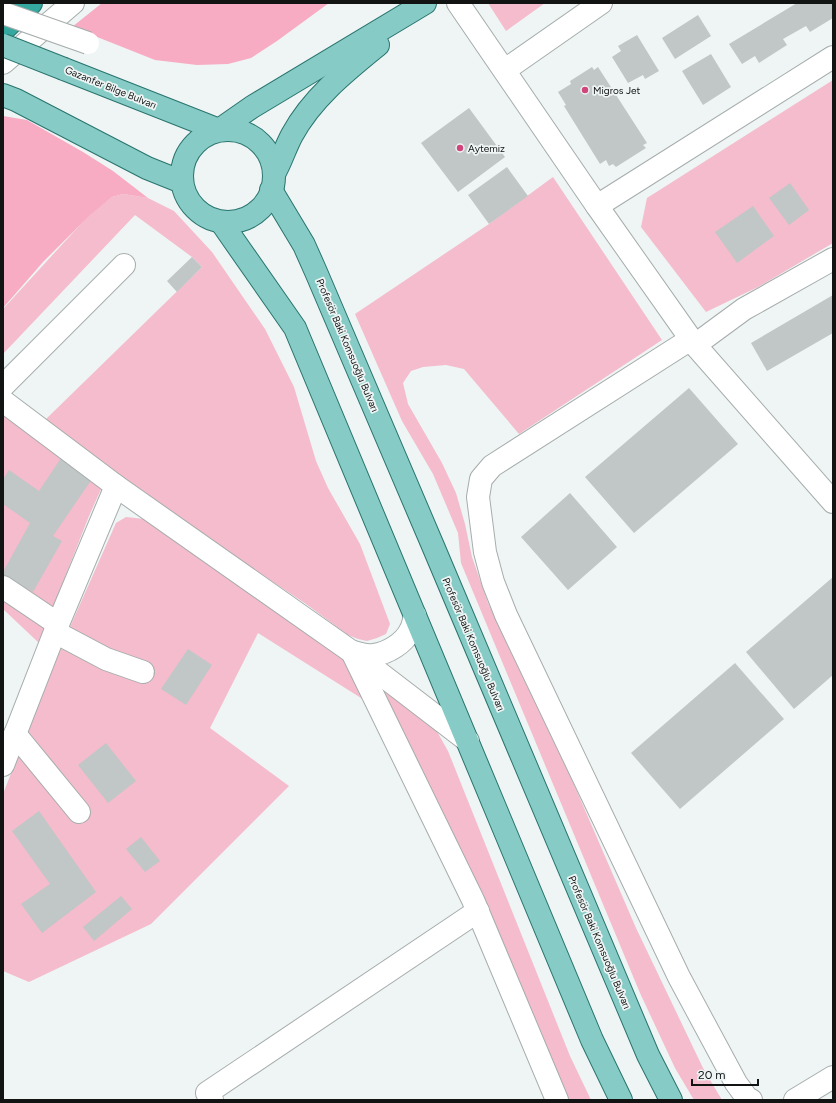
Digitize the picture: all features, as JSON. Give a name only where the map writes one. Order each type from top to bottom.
[{"type":"highway","points":[[3,30],[31,3]]},
{"type":"main road","points":[[425,3],[252,107],[219,130],[206,135],[194,143],[186,155],[182,168],[182,182],[186,196],[195,208],[207,217],[221,222],[237,221],[252,215],[264,204],[292,135],[319,96],[346,71],[431,3]]},
{"type":"main road","name":"Gazanfer Bilge Bulvarı","points":[[3,45],[219,130]]},
{"type":"main road","points":[[10,98],[147,168],[182,182]]},
{"type":"main road","points":[[219,130],[235,130],[250,135],[263,145],[271,159],[273,182]]},
{"type":"main road","name":"Profesör Baki Komsuoğlu Bulvarı","points":[[273,182],[316,272],[648,1055],[671,1100]]},
{"type":"main road","points":[[221,222],[295,328],[592,1040],[621,1100]]},
{"type":"street","points":[[3,63],[73,3]]},
{"type":"street","points":[[458,3],[597,206],[693,342],[833,502]]},
{"type":"street","points":[[504,70],[601,3]]},
{"type":"street","points":[[3,13],[88,43]]},
{"type":"street","points":[[597,206],[833,57]]},
{"type":"street","points":[[750,1100],[736,1083],[679,977],[506,615],[493,582],[485,552],[478,497],[481,479],[492,466],[744,309],[833,259]]},
{"type":"street","points":[[3,386],[124,265]]},
{"type":"street","points":[[3,401],[116,486],[352,652],[468,741]]},
{"type":"street","points":[[3,765],[57,628],[116,486]]},
{"type":"street","points":[[4,587],[57,628],[106,659],[143,672]]},
{"type":"street","points":[[352,652],[373,655],[383,653],[391,649],[407,636],[412,629],[415,615]]},
{"type":"street","points":[[352,652],[478,911],[557,1100]]},
{"type":"street","points":[[15,734],[79,812]]},
{"type":"street","points":[[212,1100],[207,1093],[478,911]]},
{"type":"street","points":[[795,1100],[833,1077]]},
{"type":"shaded area","points":[[102,3],[329,3],[251,58],[228,64],[197,65],[155,60],[72,27]]},
{"type":"shaded area","points":[[488,3],[545,3],[506,31]]},
{"type":"shaded area","points":[[833,80],[833,243],[758,287],[706,312],[641,227],[647,198]]},
{"type":"shaded area","points":[[3,116],[27,120],[113,171],[148,198],[123,194],[112,197],[91,214],[43,262],[3,308]]},
{"type":"shaded area","points":[[553,177],[662,340],[519,434],[464,369],[446,365],[423,367],[411,371],[403,383],[408,404],[442,463],[456,493],[465,524],[472,557],[488,603],[572,780],[636,928],[703,1068],[722,1100],[694,1100],[675,1068],[640,993],[461,563],[458,533],[433,474],[402,421],[355,314],[489,224]]},
{"type":"shaded area","points":[[123,194],[148,198],[174,211],[212,252],[265,329],[294,387],[316,461],[328,488],[360,544],[390,624],[386,634],[367,641],[348,635],[306,604],[143,496],[44,421],[202,267],[192,257],[135,215],[3,354],[3,309],[91,213],[112,197]]},
{"type":"shaded area","points":[[3,406],[102,487],[39,643],[3,609]]},
{"type":"shaded area","points":[[126,517],[144,519],[329,648],[435,728],[448,751],[570,1056],[591,1100],[562,1100],[403,740],[361,698],[258,633],[210,728],[289,786],[151,924],[29,982],[3,971],[3,794],[54,663],[116,523]]},
{"type":"building","points":[[797,3],[833,3],[833,18],[810,32],[806,26],[783,39],[787,45],[759,63],[755,56],[742,64],[729,44]]},
{"type":"building","points":[[698,15],[711,36],[675,59],[662,38]]},
{"type":"building","points":[[637,35],[659,71],[645,79],[643,75],[628,83],[612,57],[621,51],[618,46]]},
{"type":"building","points":[[711,54],[731,87],[703,105],[682,71]]},
{"type":"building","points":[[592,67],[594,70],[598,67],[647,143],[643,145],[646,148],[616,167],[613,164],[609,166],[606,160],[600,164],[564,106],[566,105],[558,92],[571,84],[570,81]]},
{"type":"building","points":[[469,108],[505,157],[458,192],[421,143]]},
{"type":"building","points":[[507,167],[528,196],[489,224],[468,195]]},
{"type":"building","points":[[790,183],[809,210],[789,225],[769,198]]},
{"type":"building","points":[[753,206],[774,236],[737,263],[715,232]]},
{"type":"building","points":[[192,257],[202,267],[177,292],[167,281]]},
{"type":"building","points":[[833,295],[833,333],[767,371],[751,343]]},
{"type":"building","points":[[689,388],[738,444],[634,533],[585,477]]},
{"type":"building","points":[[61,458],[92,479],[53,536],[62,541],[33,592],[3,575],[3,572],[30,523],[3,504],[3,479],[9,470],[39,491]]},
{"type":"building","points":[[570,493],[617,547],[568,590],[521,537]]},
{"type":"building","points":[[833,577],[833,675],[794,709],[746,652]]},
{"type":"building","points":[[188,649],[212,665],[186,705],[161,689]]},
{"type":"building","points":[[735,663],[784,719],[680,809],[631,753]]},
{"type":"building","points":[[106,743],[136,781],[108,803],[78,765]]},
{"type":"building","points":[[39,811],[96,892],[42,933],[21,904],[50,884],[12,831]]},
{"type":"building","points":[[141,837],[160,861],[145,872],[126,849]]},
{"type":"building","points":[[121,896],[132,909],[94,941],[83,927]]},
{"type":"place","name":"Migros Jet","points":[[585,90]]},
{"type":"place","name":"Aytemiz","points":[[460,148]]}]
